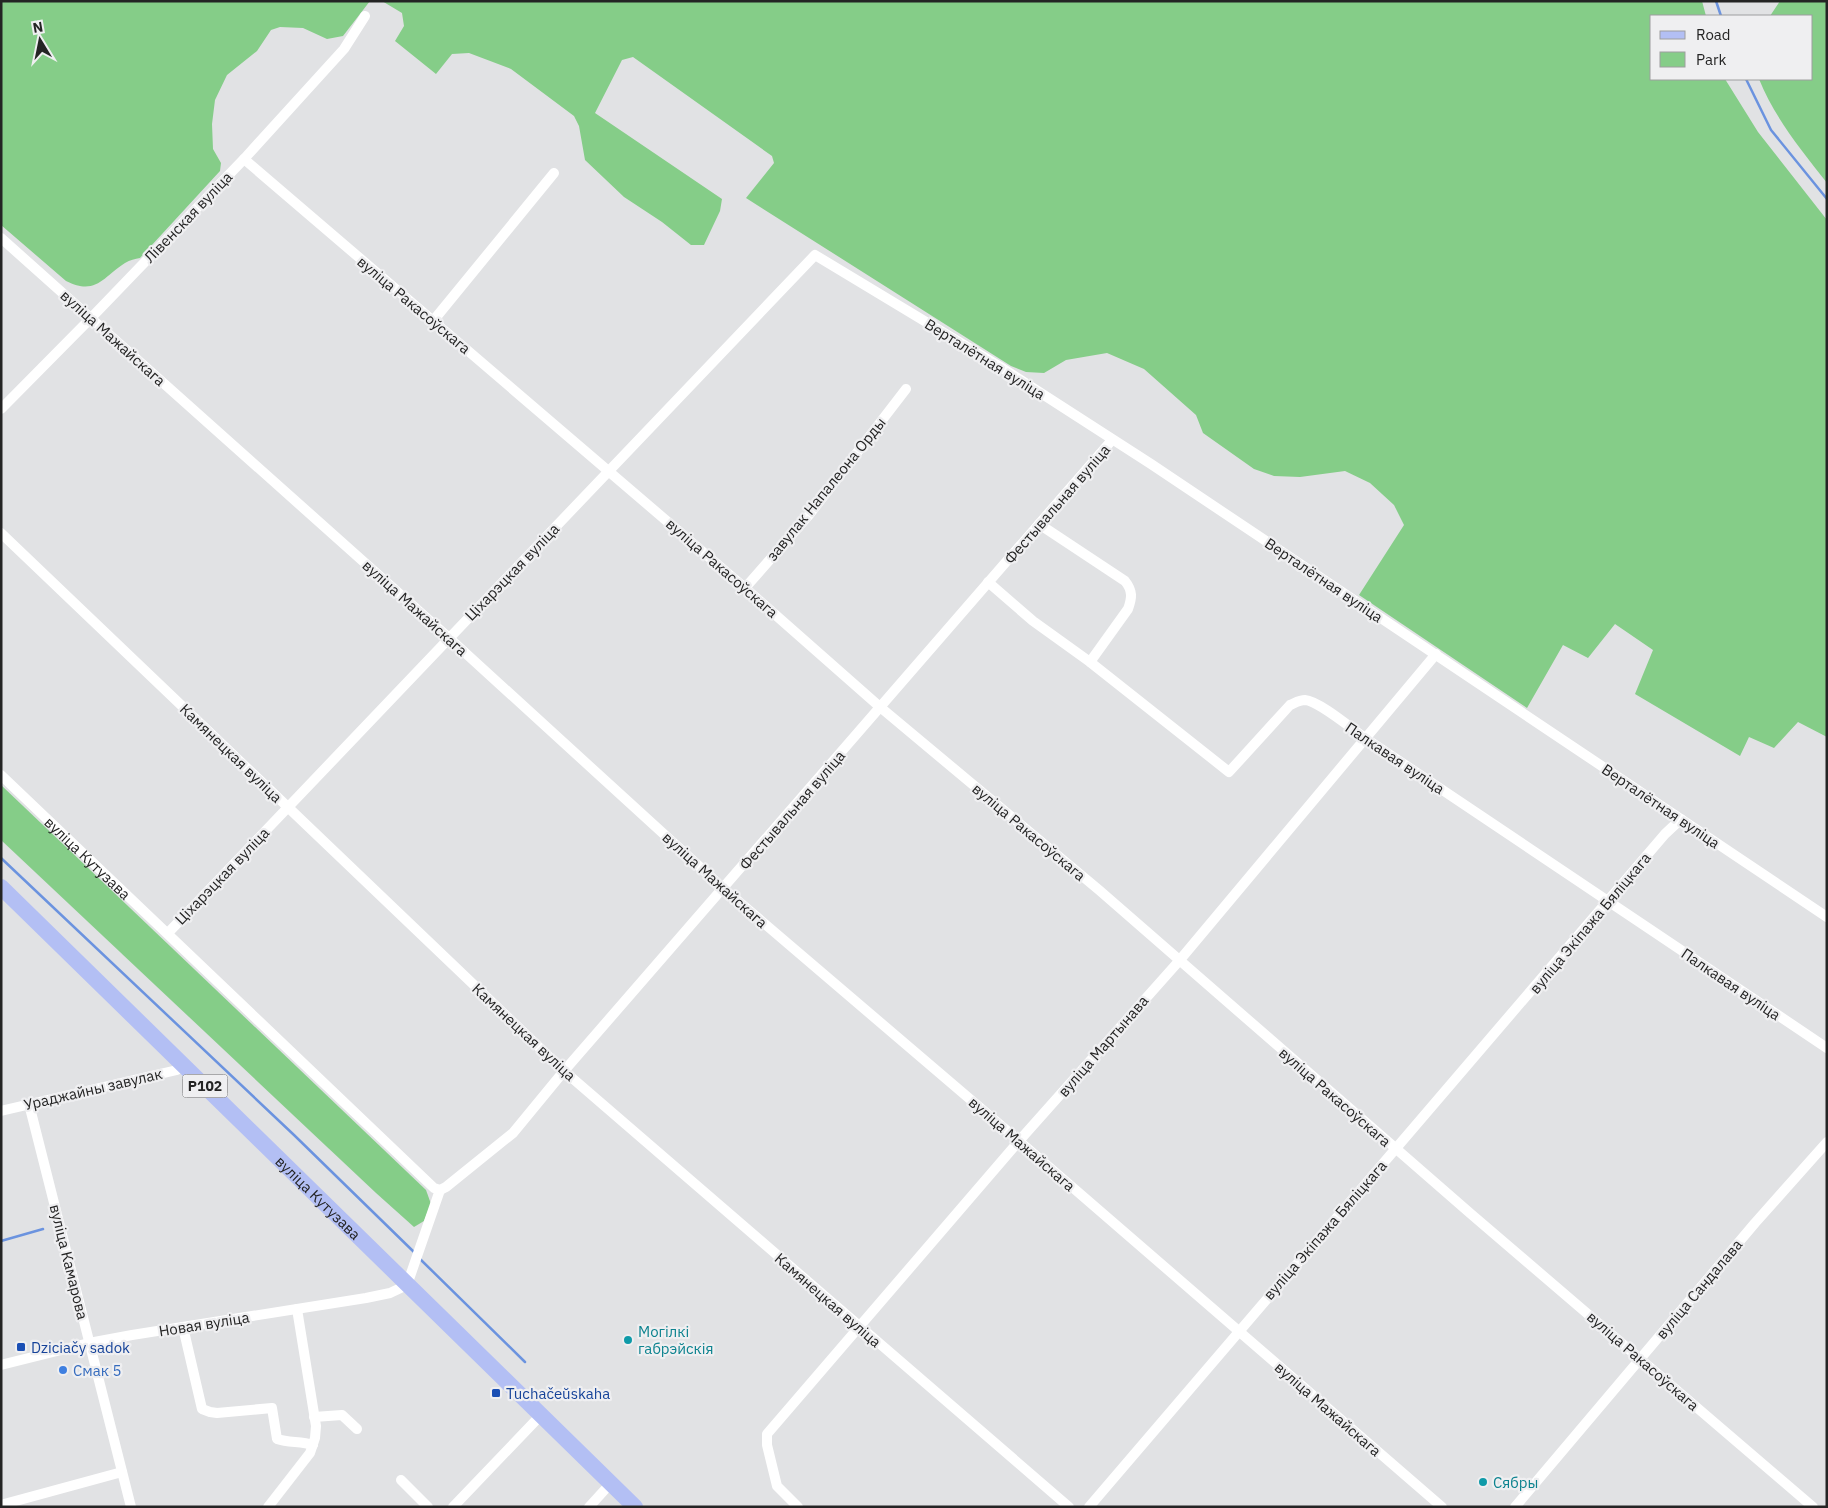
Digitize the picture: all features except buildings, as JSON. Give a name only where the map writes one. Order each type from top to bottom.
[{"type":"main road","name":"вуліца Кутузава","points":[[1,887],[634,1507]]},
{"type":"street","name":"Лівенская вуліца","points":[[1,409],[244,159],[344,49],[365,16]]},
{"type":"street","name":"вуліца Ракасоўскага","points":[[244,159],[745,588],[880,707],[1099,890],[1395,1149],[1812,1507]]},
{"type":"street","points":[[433,321],[554,173]]},
{"type":"street","name":"вуліца Мажайскага","points":[[1,238],[449,638],[724,889],[1442,1507]]},
{"type":"street","name":"Верталётная вуліца","points":[[815,255],[999,366],[1436,654],[1827,917]]},
{"type":"street","name":"Ціхарэцкая вуліца","points":[[168,934],[815,255]]},
{"type":"street","name":"завулак Напалеона Орды","points":[[745,588],[809,514],[906,389]]},
{"type":"street","name":"Фестывальная вуліца","points":[[437,1189],[458,1178],[513,1132],[1112,440]]},
{"type":"street","points":[[1040,524],[1125,581],[1131,591],[1132,600],[1128,609],[1090,662]]},
{"type":"street","name":"Камянецкая вуліца","points":[[1,534],[564,1071],[1069,1507]]},
{"type":"street","name":"Палкавая вуліца","points":[[988,582],[1033,621],[1090,662],[1229,772],[1290,705],[1299,700],[1318,704],[1365,738],[1827,1048]]},
{"type":"street","name":"вуліца Мартынава","points":[[798,1507],[777,1486],[767,1445],[767,1434],[1019,1141],[1178,961],[1436,654]]},
{"type":"street","name":"вуліца Кутузава","points":[[1,775],[437,1189]]},
{"type":"street","name":"вуліца Экіпажа Бяліцкага","points":[[1089,1507],[1665,834],[1681,819]]},
{"type":"street","name":"Ураджайны завулак","points":[[1,1111],[177,1070],[183,1064]]},
{"type":"street","name":"вуліца Камарова","points":[[29,1104],[131,1507]]},
{"type":"street","name":"вуліца Сандалава","points":[[1515,1507],[1755,1223],[1827,1142]]},
{"type":"street","points":[[407,1285],[437,1189]]},
{"type":"street","name":"Новая вуліца","points":[[1,1365],[89,1343],[390,1293],[407,1285]]},
{"type":"street","points":[[268,1507],[310,1453],[316,1426],[297,1309]]},
{"type":"street","points":[[183,1327],[202,1409],[217,1413],[272,1408],[277,1439],[289,1443],[304,1442],[313,1445]]},
{"type":"street","points":[[314,1417],[342,1415],[358,1429]]},
{"type":"street","points":[[453,1507],[540,1416]]},
{"type":"street","points":[[1,1505],[122,1472]]},
{"type":"street","points":[[401,1480],[428,1507]]},
{"type":"street","points":[[589,1507],[610,1484]]},
{"type":"green space","points":[[1,1],[370,1],[343,36],[327,39],[303,28],[280,27],[271,30],[257,51],[227,75],[215,100],[212,124],[213,149],[221,163],[220,171],[140,258],[125,263],[98,283],[92,286],[85,286],[66,281],[1,225]]},
{"type":"green space","points":[[382,1],[1702,1],[1706,15],[1650,15],[1650,80],[1726,80],[1758,132],[1827,220],[1827,737],[1798,722],[1774,748],[1749,737],[1740,756],[1635,694],[1653,650],[1615,624],[1588,658],[1563,645],[1527,708],[1359,595],[1404,525],[1394,505],[1370,483],[1345,471],[1300,477],[1274,476],[1254,469],[1203,433],[1196,415],[1144,369],[1107,353],[1066,360],[1044,373],[1026,372],[1011,366],[746,198],[774,163],[772,156],[633,57],[622,60],[595,113],[722,199],[720,211],[704,245],[691,245],[662,222],[624,197],[585,160],[579,126],[574,116],[511,69],[469,53],[452,54],[436,74],[395,41],[404,26],[402,13]]},
{"type":"green space","points":[[1780,1],[1827,1],[1827,183],[1798,146],[1772,107],[1759,80],[1813,80],[1813,15],[1771,15]]},
{"type":"green space","points":[[1,785],[426,1190],[431,1204],[424,1221],[414,1227],[376,1193],[1,840]]},
{"type":"waterway","points":[[1716,1],[1721,15]]},
{"type":"waterway","points":[[1746,80],[1771,130],[1827,199]]},
{"type":"waterway","points":[[1,858],[294,1135],[416,1254]]},
{"type":"waterway","points":[[1,1241],[43,1229]]},
{"type":"waterway","points":[[419,1258],[525,1362]]},
{"type":"place","name":"Могілкі габрэйскія","points":[[628,1340]]},
{"type":"place","name":"Dziciačy sadok","points":[[21,1347]]},
{"type":"place","name":"Смак 5","points":[[63,1370]]},
{"type":"place","name":"Tuchačeŭskaha","points":[[496,1393]]},
{"type":"place","name":"Сябры","points":[[1483,1482]]}]
